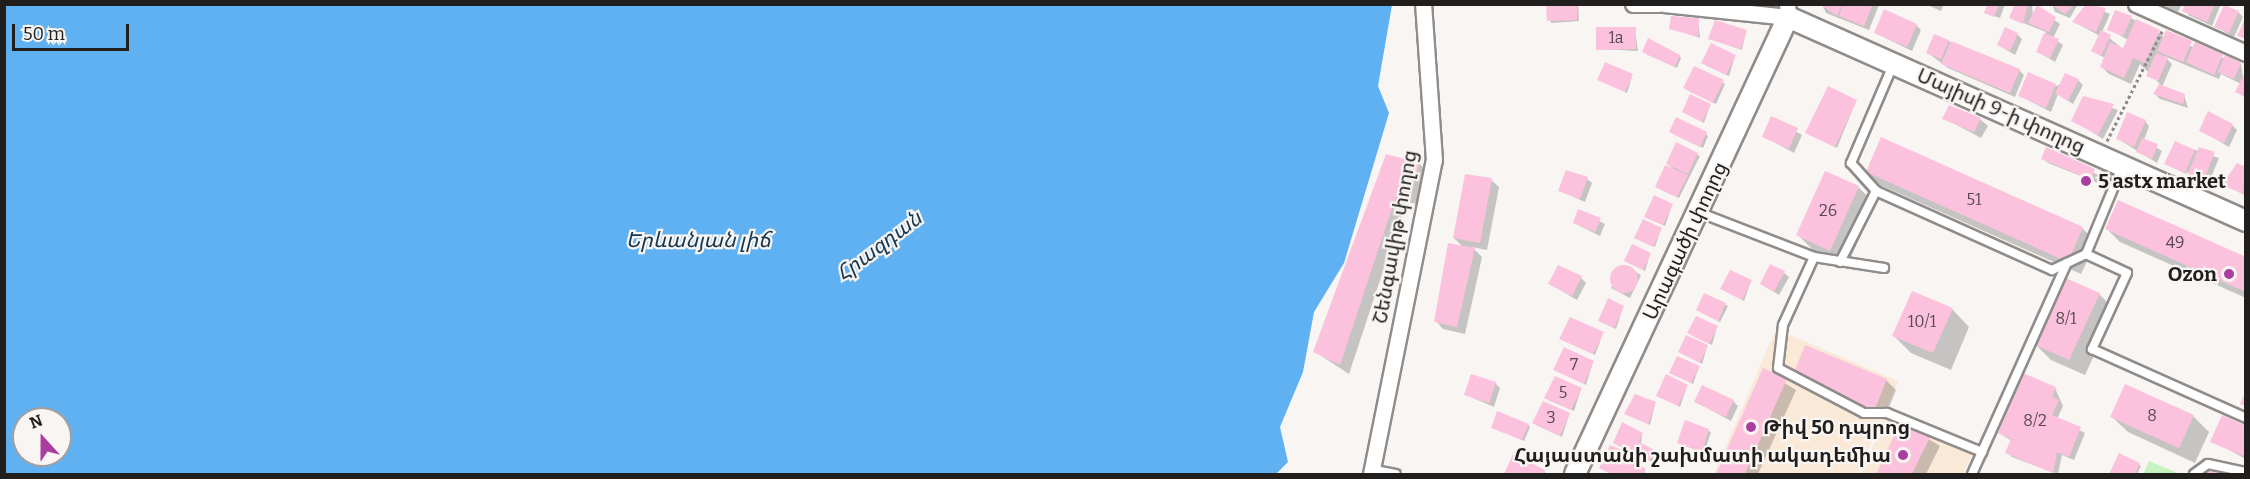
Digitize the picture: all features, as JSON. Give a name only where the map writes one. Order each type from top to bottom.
[{"type":"street","name":"Շենգավիթ փողոց","points":[[1373,472],[1434,160],[1423,4]]},
{"type":"street","points":[[1633,4],[1658,4]]},
{"type":"street","points":[[1664,4],[1788,11]]},
{"type":"street","points":[[2136,4],[2246,53]]},
{"type":"street","name":"Մայիսի 9-ի փողոց","points":[[1788,11],[1894,63],[2246,221]]},
{"type":"street","name":"Արագածի փողոց","points":[[1575,474],[1698,212],[1788,11]]},
{"type":"lane","points":[[1894,63],[1851,163],[1876,191],[2052,270],[2086,254],[2123,166]]},
{"type":"lane","points":[[1840,262],[1876,191]]},
{"type":"lane","points":[[1698,212],[1814,257],[1884,268]]},
{"type":"lane","points":[[2086,254],[2127,273],[2092,349],[2246,418]]},
{"type":"lane","points":[[1814,257],[1783,325],[1778,368],[1864,413],[1887,413],[1983,452]]},
{"type":"lane","points":[[1972,474],[2067,263]]},
{"type":"lane","points":[[2194,474],[2208,464],[2246,472]]},
{"type":"lane","points":[[1373,472],[1396,474]]},
{"type":"path","points":[[2100,155],[2168,19]]},
{"type":"shaded area","points":[[1776,329],[1898,381],[1858,474],[1714,474]]},
{"type":"shaded area","points":[[1887,414],[1973,452],[1963,474],[1861,474]]},
{"type":"green space","points":[[2149,461],[2178,473],[2178,474],[2143,474]]},
{"type":"water","name":"Երևանյան լիճ","points":[[4,5],[1392,5],[1378,86],[1389,113],[1344,263],[1314,312],[1303,372],[1280,427],[1288,462],[1276,474],[5,474]]},
{"type":"building","points":[[1546,4],[1577,4],[1577,20],[1547,21]]},
{"type":"building","points":[[1843,4],[1873,4],[1864,26],[1839,16]]},
{"type":"building","points":[[2015,4],[2028,4],[2023,24],[2009,18]]},
{"type":"building","points":[[2050,4],[2074,4],[2065,14]]},
{"type":"building","points":[[2086,4],[2106,8],[2096,32],[2072,22]]},
{"type":"building","points":[[2185,4],[2215,4],[2207,22],[2182,11]]},
{"type":"building","points":[[1821,5],[1842,5],[1837,16]]},
{"type":"building","points":[[1987,5],[1999,5],[1994,17],[1984,13]]},
{"type":"building","points":[[2037,5],[2056,17],[2049,32],[2028,23]]},
{"type":"building","points":[[2224,5],[2239,11],[2229,33],[2214,27]]},
{"type":"building","points":[[1884,9],[1917,24],[1907,47],[1874,33]]},
{"type":"building","points":[[2115,10],[2132,16],[2123,36],[2107,30]]},
{"type":"building","points":[[1671,16],[1699,18],[1698,37],[1669,29]]},
{"type":"building","points":[[2246,17],[2246,39],[2237,36]]},
{"type":"building","points":[[2136,19],[2160,30],[2145,63],[2133,58],[2124,78],[2100,67],[2110,42],[2123,48]]},
{"type":"building","points":[[1715,20],[1747,30],[1741,49],[1708,39]]},
{"type":"building","points":[[1596,27],[1636,27],[1636,49],[1596,50]]},
{"type":"building","points":[[2005,27],[2018,33],[2010,51],[1997,45]]},
{"type":"building","points":[[2101,30],[2111,35],[2101,56],[2091,51]]},
{"type":"building","points":[[2166,30],[2192,41],[2183,62],[2157,51]]},
{"type":"building","points":[[2044,33],[2059,39],[2050,58],[2036,52]]},
{"type":"building","points":[[1934,34],[1949,40],[1941,59],[1926,53]]},
{"type":"building","points":[[1648,38],[1680,55],[1675,67],[1642,52]]},
{"type":"building","points":[[1951,41],[2020,69],[2010,93],[1941,64]]},
{"type":"building","points":[[2195,42],[2223,54],[2214,75],[2186,62]]},
{"type":"building","points":[[1711,43],[1736,55],[1726,75],[1701,63]]},
{"type":"building","points":[[2156,53],[2168,58],[2158,81],[2146,76]]},
{"type":"building","points":[[2225,55],[2241,63],[2234,79],[2218,72]]},
{"type":"building","points":[[1605,62],[1633,74],[1625,92],[1597,80]]},
{"type":"building","points":[[1694,66],[1724,80],[1713,103],[1683,88]]},
{"type":"building","points":[[2246,71],[2246,97],[2235,92]]},
{"type":"building","points":[[2028,72],[2056,84],[2046,108],[2018,96]]},
{"type":"building","points":[[2065,73],[2079,79],[2068,101],[2055,93]]},
{"type":"building","points":[[2159,84],[2185,94],[2183,104],[2153,94]]},
{"type":"building","points":[[1828,86],[1857,100],[1835,147],[1805,133]]},
{"type":"building","points":[[1690,94],[1711,104],[1702,122],[1682,112]]},
{"type":"building","points":[[2083,96],[2114,104],[2098,135],[2071,121]]},
{"type":"building","points":[[1949,105],[1981,118],[1974,132],[1942,119]]},
{"type":"building","points":[[2208,111],[2233,124],[2224,143],[2199,131]]},
{"type":"building","points":[[2127,112],[2146,120],[2134,147],[2116,139]]},
{"type":"building","points":[[1771,116],[1798,128],[1789,149],[1762,137]]},
{"type":"building","points":[[1676,117],[1707,132],[1700,147],[1669,132]]},
{"type":"building","points":[[1881,137],[2083,227],[2068,262],[1866,172]]},
{"type":"building","points":[[2142,138],[2158,144],[2152,159],[2136,152]]},
{"type":"building","points":[[2175,141],[2195,150],[2185,173],[2164,164]]},
{"type":"building","points":[[1676,142],[1698,153],[1688,174],[1666,164]]},
{"type":"building","points":[[2046,147],[2095,169],[2091,180],[2041,159]]},
{"type":"building","points":[[2199,147],[2215,152],[2203,182],[2187,175]]},
{"type":"building","points":[[1386,154],[1420,163],[1407,195],[1397,193],[1340,365],[1313,352]]},
{"type":"building","points":[[2237,163],[2246,167],[2243,194],[2222,185]]},
{"type":"building","points":[[1665,165],[1688,175],[1677,197],[1655,187]]},
{"type":"building","points":[[2102,169],[2111,174],[2106,186],[2096,182]]},
{"type":"building","points":[[1566,170],[1588,177],[1580,199],[1558,191]]},
{"type":"building","points":[[1825,171],[1859,186],[1830,251],[1796,235]]},
{"type":"building","points":[[1465,174],[1492,178],[1480,243],[1453,238]]},
{"type":"building","points":[[1654,195],[1673,204],[1663,225],[1644,217]]},
{"type":"building","points":[[2118,200],[2246,257],[2246,292],[2105,229]]},
{"type":"building","points":[[1578,209],[1601,218],[1595,232],[1573,223]]},
{"type":"building","points":[[1643,219],[1662,228],[1653,247],[1634,238]]},
{"type":"building","points":[[1448,243],[1475,248],[1457,327],[1434,322]]},
{"type":"building","points":[[1632,244],[1651,253],[1643,270],[1624,261]]},
{"type":"building","points":[[1770,264],[1785,271],[1774,292],[1760,284]]},
{"type":"building","points":[[1558,265],[1582,276],[1572,296],[1548,284]]},
{"type":"building","points":[[1624,265],[1634,269],[1638,279],[1634,289],[1624,293],[1614,289],[1610,279],[1614,269]]},
{"type":"building","points":[[1730,270],[1752,280],[1742,300],[1720,289]]},
{"type":"building","points":[[2063,277],[2100,293],[2069,360],[2033,344]]},
{"type":"building","points":[[1912,291],[1953,308],[1933,353],[1892,336]]},
{"type":"building","points":[[1704,293],[1726,303],[1718,321],[1696,310]]},
{"type":"building","points":[[1608,298],[1624,306],[1614,328],[1598,321]]},
{"type":"building","points":[[1696,316],[1718,326],[1709,344],[1687,333]]},
{"type":"building","points":[[1570,317],[1604,332],[1593,354],[1559,339]]},
{"type":"building","points":[[1686,335],[1708,345],[1700,363],[1678,352]]},
{"type":"building","points":[[1805,345],[1887,379],[1874,411],[1792,377]]},
{"type":"building","points":[[1564,347],[1594,361],[1584,384],[1553,370]]},
{"type":"building","points":[[1677,356],[1700,366],[1691,383],[1669,373]]},
{"type":"building","name":"Թիվ 50 դպրոց","points":[[1763,368],[1787,379],[1745,474],[1716,474]]},
{"type":"building","points":[[2023,373],[2056,387],[2052,397],[2059,400],[2052,415],[2081,427],[2069,457],[2057,452],[2053,473],[2005,453],[2011,439],[1998,433]]},
{"type":"building","points":[[1471,374],[1496,382],[1489,403],[1464,395]]},
{"type":"building","points":[[1666,374],[1688,385],[1678,406],[1656,396]]},
{"type":"building","points":[[1555,376],[1582,388],[1571,410],[1544,398]]},
{"type":"building","points":[[2125,384],[2194,415],[2179,448],[2110,417]]},
{"type":"building","points":[[1702,385],[1734,400],[1726,417],[1694,402]]},
{"type":"building","points":[[2246,391],[2246,406],[2240,404]]},
{"type":"building","points":[[1635,394],[1656,402],[1648,424],[1624,414]]},
{"type":"building","points":[[1543,401],[1570,413],[1560,436],[1532,423]]},
{"type":"building","points":[[1497,411],[1529,424],[1522,440],[1491,428]]},
{"type":"building","points":[[2222,415],[2246,426],[2246,457],[2210,442]]},
{"type":"building","points":[[1685,420],[1709,429],[1702,452],[1677,443]]},
{"type":"building","name":"Հայաստանի շախմատի ակադեմիա","points":[[1901,421],[1931,435],[1912,474],[1876,474]]},
{"type":"building","points":[[1622,422],[1643,433],[1639,442],[1653,449],[1650,461],[1613,443]]},
{"type":"building","points":[[1610,445],[1635,455],[1632,460],[1646,469],[1643,474],[1611,474],[1599,468]]},
{"type":"building","points":[[2119,453],[2140,463],[2135,474],[2109,474]]},
{"type":"building","points":[[1513,454],[1545,470],[1543,474],[1504,474]]},
{"type":"building","points":[[2209,469],[2221,474],[2206,474]]},
{"type":"place","name":"5 astx market","points":[[2086,181]]},
{"type":"place","name":"Ozon","points":[[2229,274]]},
{"type":"place","name":"Թիվ 50 դպրոց","points":[[1751,427]]},
{"type":"place","name":"Հայաստանի շախմատի ակադեմիա","points":[[1903,455]]},
{"type":"water label","name":"Հրազդան","points":[[879,246]]}]
